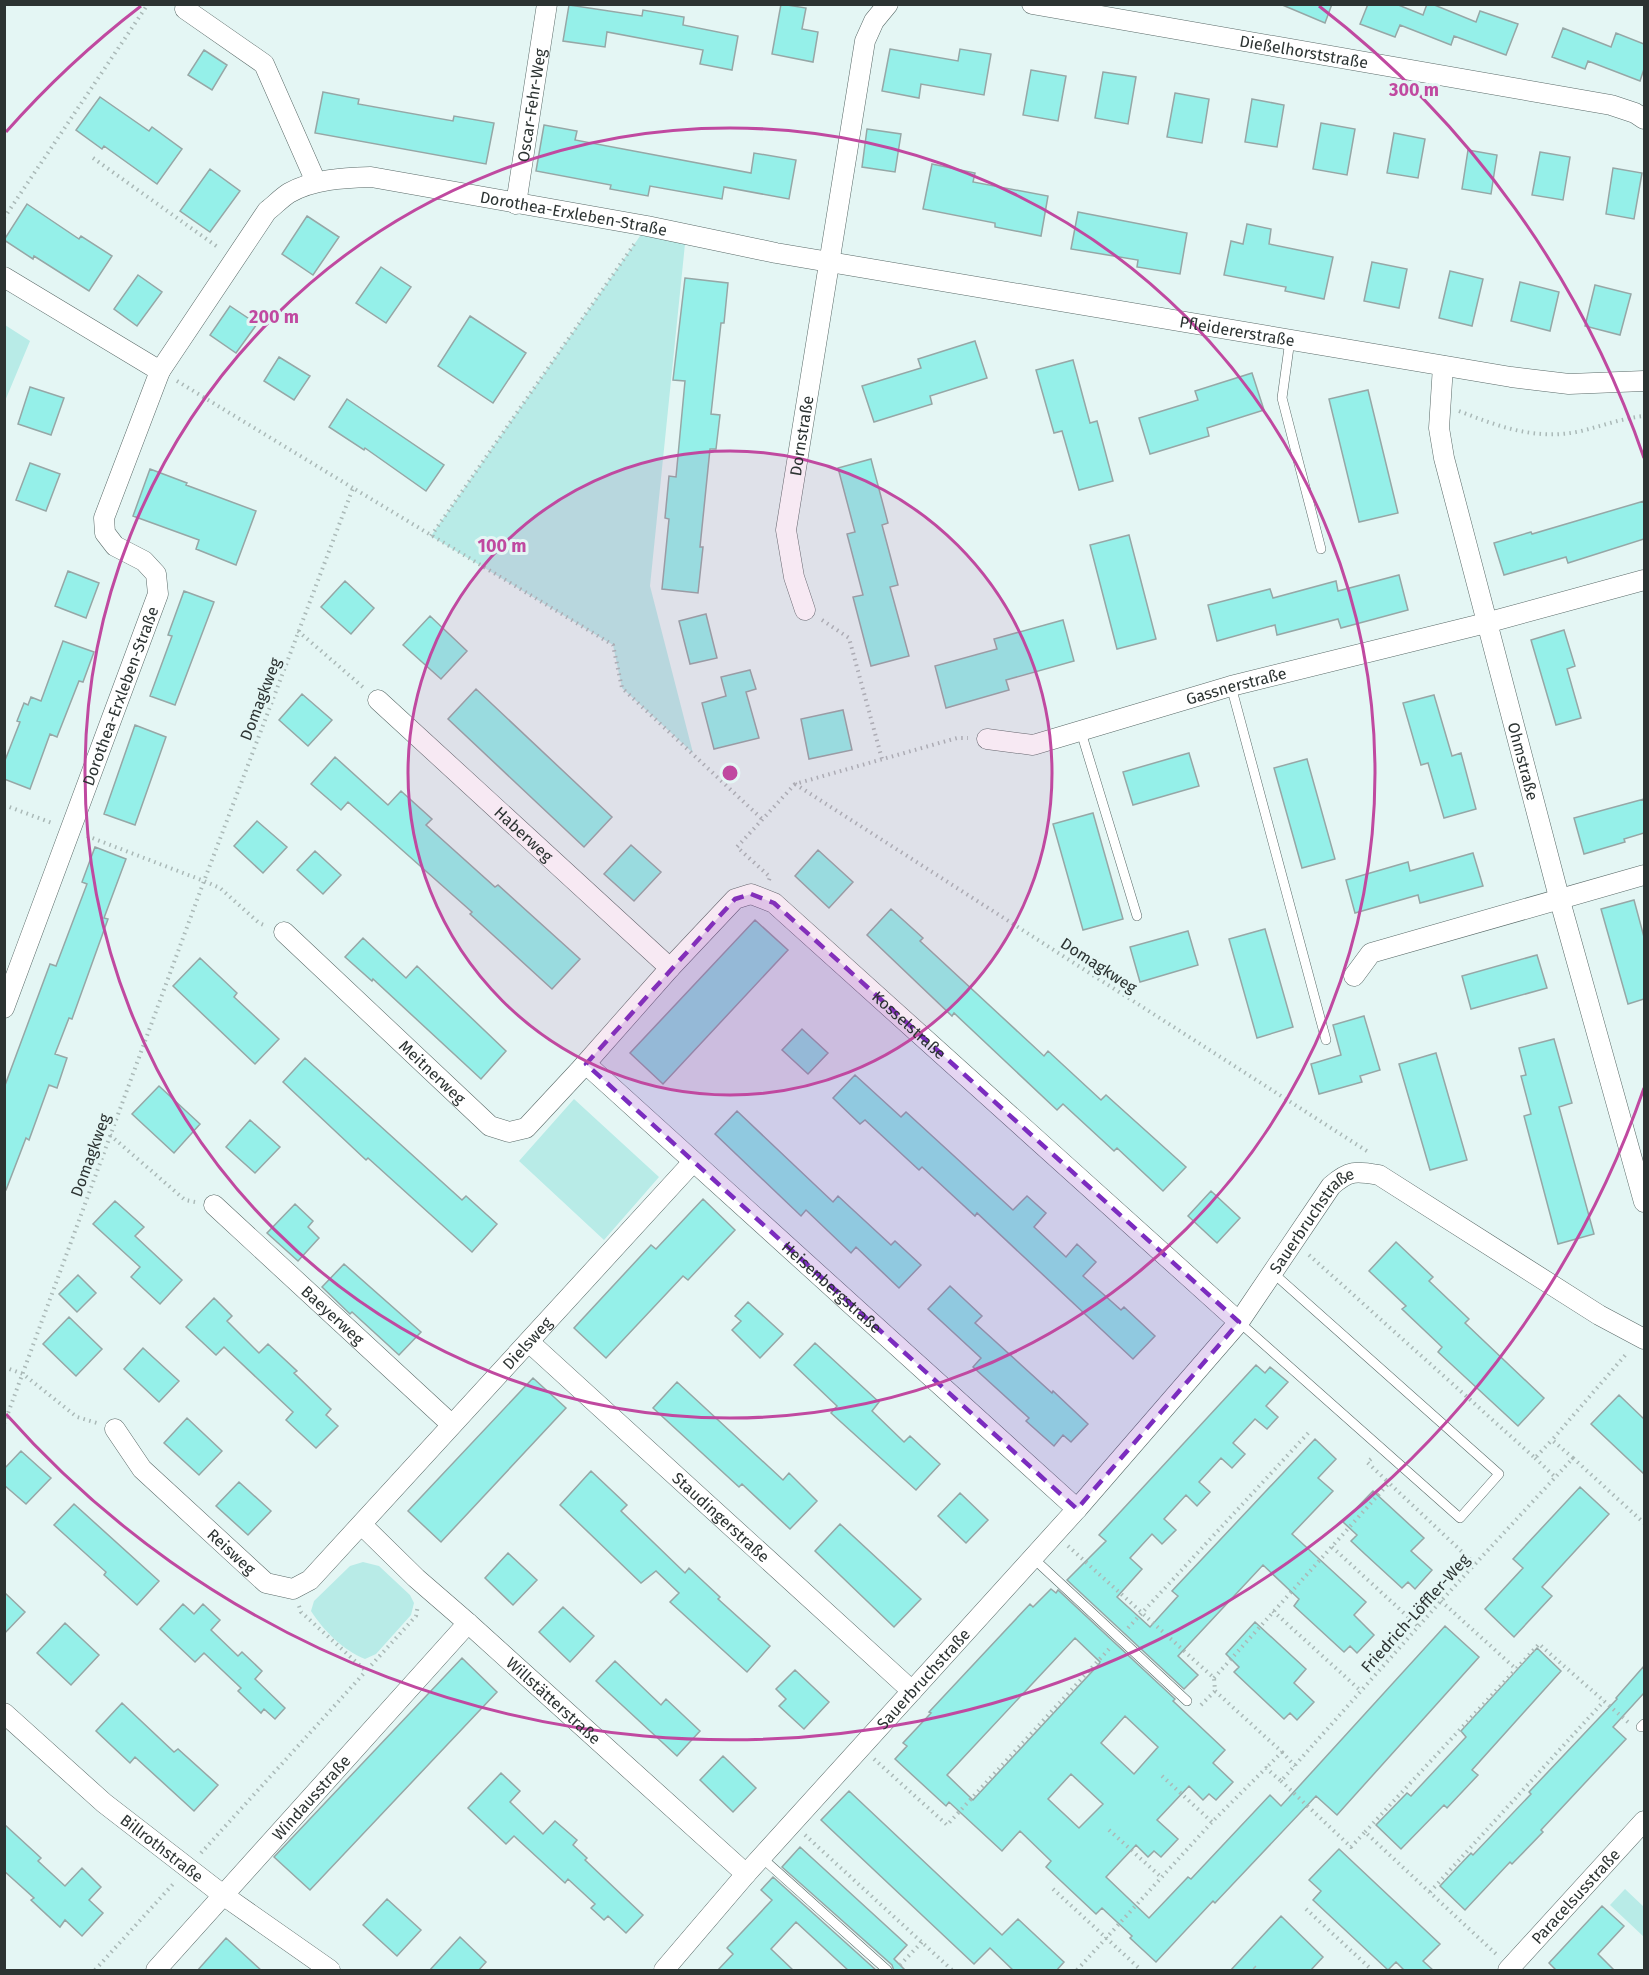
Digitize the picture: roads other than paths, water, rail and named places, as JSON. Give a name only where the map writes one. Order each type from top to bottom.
[{"type":"street","name":"Oscar-Fehr-Weg","points":[[516,204],[547,4]]},
{"type":"street","points":[[831,260],[865,41],[874,21],[888,4]]},
{"type":"street","name":"Dießelhorststraße","points":[[1032,4],[1611,105],[1644,118]]},
{"type":"street","points":[[184,9],[264,64],[316,182]]},
{"type":"street","name":"Dorothea-Erxleben-Straße","points":[[4,1008],[158,594],[156,574],[144,561],[115,546],[105,533],[104,518],[160,370],[267,212],[288,194],[316,182],[371,177],[647,226],[776,253],[831,260]]},
{"type":"street","name":"Pfleidererstraße","points":[[831,260],[1511,377],[1569,384],[1644,381]]},
{"type":"street","name":"Dornstraße","points":[[805,610],[794,577],[786,530],[831,260]]},
{"type":"street","points":[[4,277],[160,370]]},
{"type":"street","name":"Ohmstraße","points":[[1443,366],[1439,428],[1444,458],[1560,901],[1640,1172],[1644,1202]]},
{"type":"street","points":[[1486,623],[1644,580]]},
{"type":"street","name":"Gassnerstraße","points":[[987,739],[1033,745],[1231,686],[1486,623]]},
{"type":"street","name":"Haberweg","points":[[378,700],[670,968]]},
{"type":"street","points":[[1353,976],[1371,953],[1560,901],[1644,875]]},
{"type":"street","name":"Kosselstraße","points":[[670,968],[735,899],[752,894],[774,903],[1239,1322]]},
{"type":"street","name":"Meitnerweg","points":[[284,932],[490,1126],[509,1132],[526,1128],[586,1064]]},
{"type":"street","points":[[586,1064],[670,968]]},
{"type":"street","name":"Heisenbergstraße","points":[[586,1064],[1077,1509]]},
{"type":"street","name":"Dielsweg","points":[[362,1525],[451,1424],[530,1342],[693,1162]]},
{"type":"street","name":"Sauerbruchstraße","points":[[664,1971],[761,1857],[1077,1509],[1239,1322],[1331,1186],[1343,1175],[1360,1172],[1379,1175],[1599,1315],[1642,1339]]},
{"type":"street","name":"Baeyerweg","points":[[214,1205],[451,1424]]},
{"type":"street","name":"Staudingerstraße","points":[[530,1342],[912,1691]]},
{"type":"street","name":"Reisweg","points":[[115,1429],[142,1469],[266,1583],[293,1589],[309,1580],[362,1525]]},
{"type":"street","name":"Willstätterstraße","points":[[362,1525],[416,1578],[746,1874]]},
{"type":"street","name":"Windausstraße","points":[[156,1971],[468,1623]]},
{"type":"street","name":"Billrothstraße","points":[[4,1713],[104,1803],[223,1895],[330,1971]]},
{"type":"street","name":"Paracelsusstraße","points":[[1510,1969],[1644,1821]]},
{"type":"lane","points":[[1290,339],[1282,398],[1321,549]]},
{"type":"lane","points":[[1231,686],[1326,1040]]},
{"type":"lane","points":[[1081,732],[1137,916]]},
{"type":"lane","points":[[1239,1322],[1460,1518],[1499,1474],[1273,1273]]},
{"type":"lane","points":[[1033,1558],[1187,1701]]},
{"type":"lane","points":[[761,1857],[887,1971]]}]
